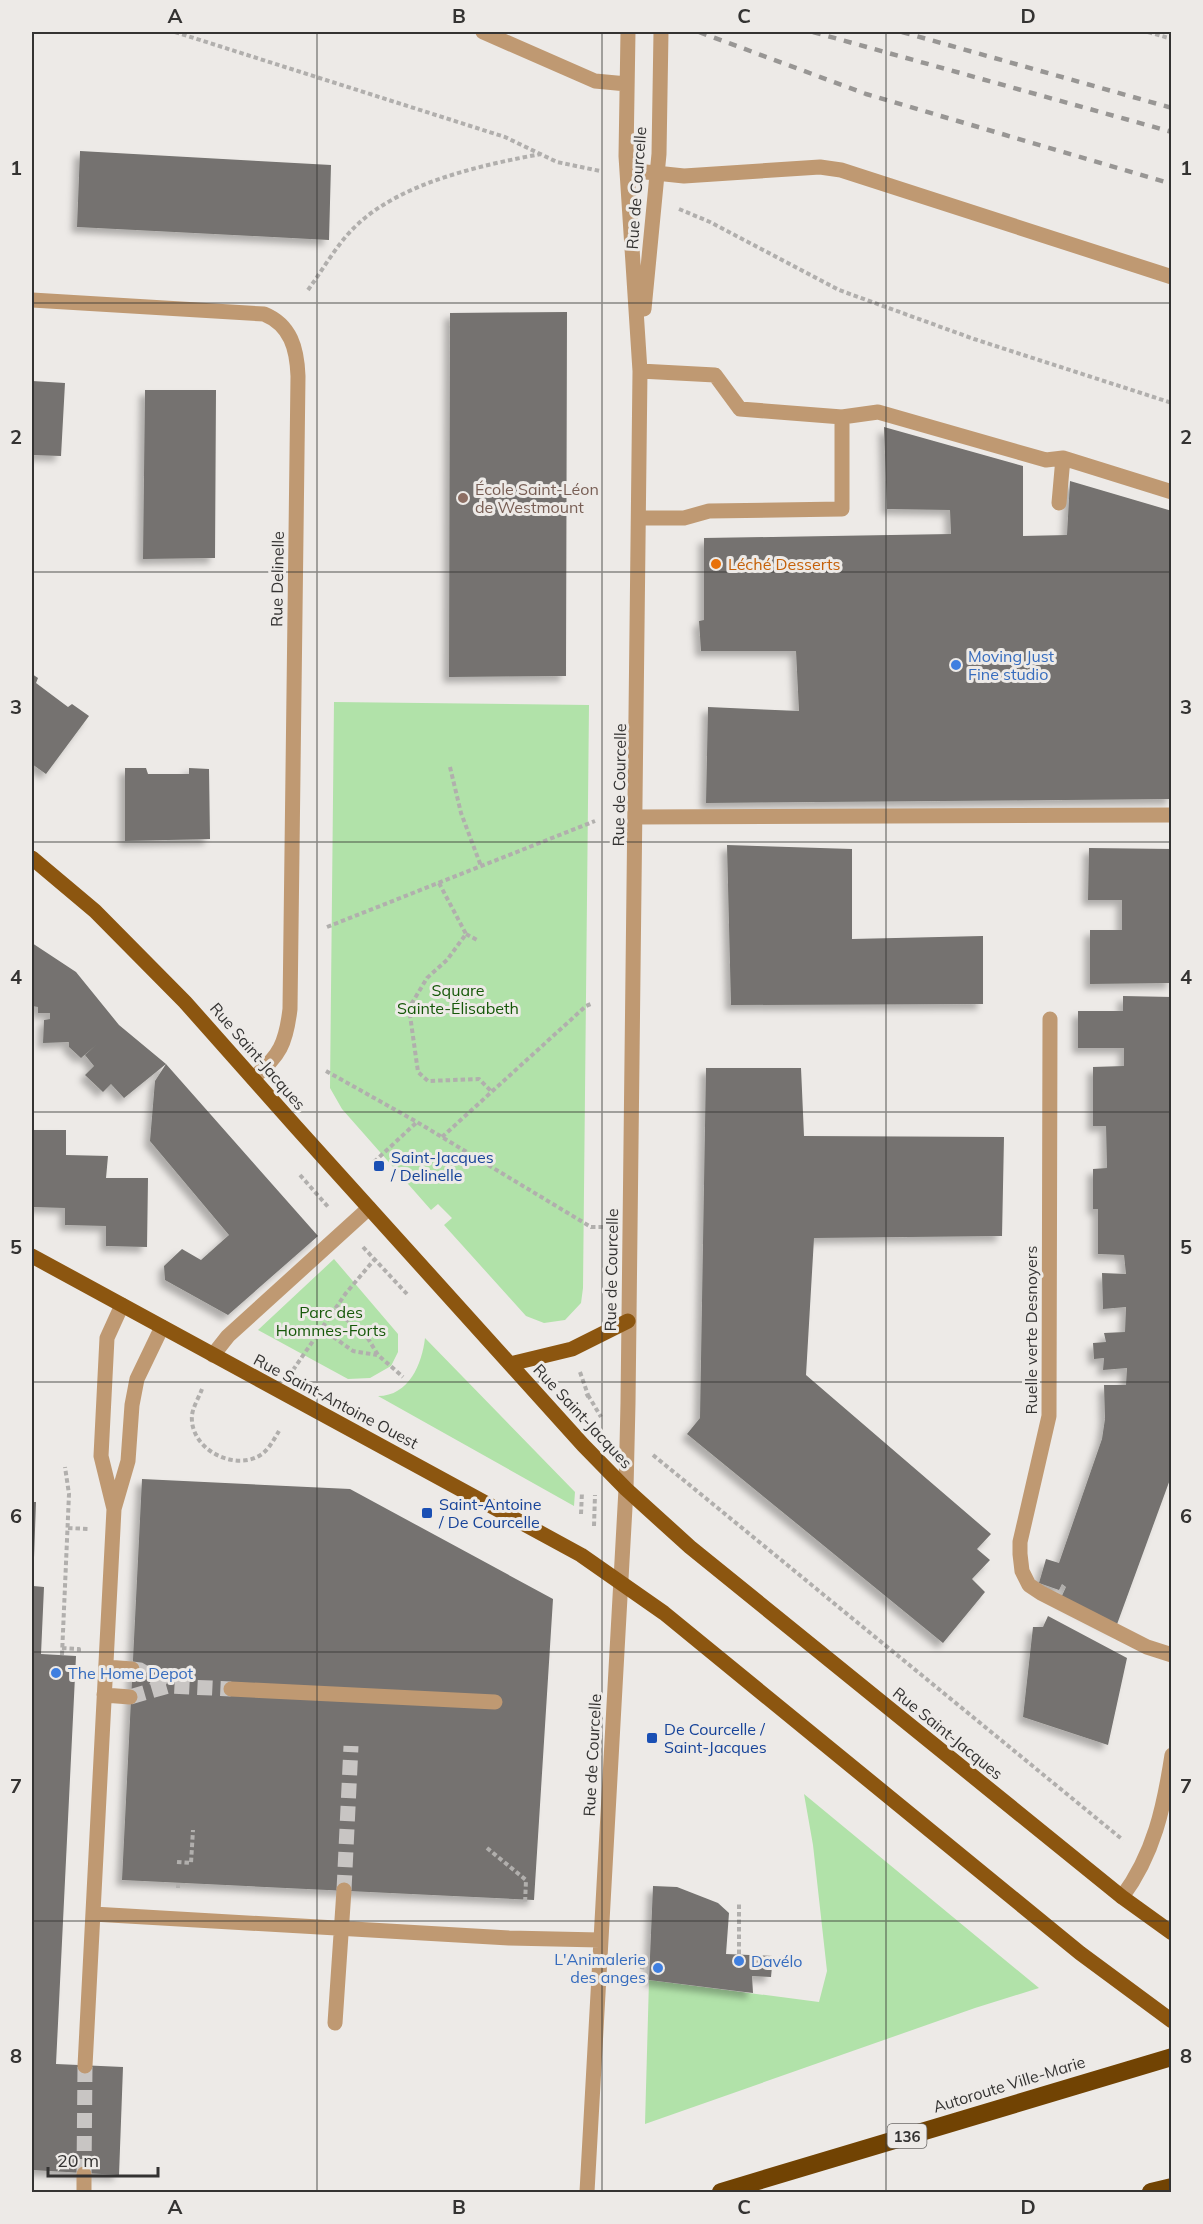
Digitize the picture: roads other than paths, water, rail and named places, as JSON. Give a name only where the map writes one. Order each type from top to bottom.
[{"type":"highway","name":"Autoroute Ville-Marie","points":[[721,2193],[1092,2079],[1172,2057]]},
{"type":"highway","points":[[1151,2193],[1172,2187]]},
{"type":"main road","name":"Rue Saint-Jacques","points":[[32,858],[64,883],[140,954],[510,1364],[626,1489],[690,1547],[1122,1897],[1172,1933]]},
{"type":"main road","name":"Rue Saint-Antoine Ouest","points":[[32,1256],[581,1555],[620,1581]]},
{"type":"main road","points":[[510,1364],[573,1349],[628,1321]]},
{"type":"main road","points":[[620,1581],[679,1625],[1080,1953],[1172,2021]]},
{"type":"street","points":[[483,32],[595,81],[627,84]]},
{"type":"street","name":"Rue de Courcelle","points":[[587,2193],[626,1489],[640,371],[627,170],[628,32]]},
{"type":"street","name":"Rue de Courcelle","points":[[640,348],[657,172],[661,32]]},
{"type":"street","points":[[627,170],[684,176],[820,167],[841,170],[1172,278]]},
{"type":"street","name":"Rue Delinelle","points":[[32,300],[264,314],[286,328],[294,348],[298,376],[290,1009],[282,1048],[273,1060],[253,1078]]},
{"type":"street","points":[[640,371],[715,375],[740,409],[842,417],[878,412],[1046,460],[1063,458],[1172,492]]},
{"type":"street","points":[[639,518],[684,518],[709,511],[842,509],[842,417]]},
{"type":"street","points":[[1059,503],[1059,478],[1063,458]]},
{"type":"street","points":[[636,817],[1172,815]]},
{"type":"street","name":"Ruelle verte Desnoyers","points":[[1050,1019],[1049,1416],[1020,1542],[1022,1571],[1029,1585],[1041,1593],[1147,1647],[1172,1655]]},
{"type":"street","points":[[213,1355],[228,1336],[369,1208]]},
{"type":"street","points":[[114,1509],[101,1456],[107,1338],[122,1305]]},
{"type":"street","points":[[85,2066],[114,1509],[128,1461],[132,1404],[137,1379],[162,1327]]},
{"type":"street","points":[[106,1667],[132,1669]]},
{"type":"street","points":[[231,1689],[495,1702]]},
{"type":"street","points":[[104,1695],[130,1697]]},
{"type":"street","points":[[1122,1897],[1147,1858],[1163,1806],[1172,1755]]},
{"type":"street","points":[[335,2023],[344,1890]]},
{"type":"street","points":[[93,1914],[600,1940]]},
{"type":"street","points":[[84,2174],[84,2193]]},
{"type":"tunnel","points":[[132,1669],[140,1670],[168,1686]]},
{"type":"tunnel","points":[[130,1697],[168,1686],[231,1689]]},
{"type":"tunnel","points":[[344,1890],[351,1746]]},
{"type":"tunnel","points":[[84,2174],[85,2066]]},
{"type":"railway","points":[[699,32],[866,94],[1172,184]]},
{"type":"railway","points":[[813,32],[1172,132]]},
{"type":"railway","points":[[902,32],[1172,108]]},
{"type":"place","name":"École Saint-Léon de Westmount","points":[[463,498]]},
{"type":"place","name":"Léché Desserts","points":[[716,564]]},
{"type":"place","name":"Moving Just Fine studio","points":[[956,665]]},
{"type":"place","name":"Saint-Jacques / Delinelle","points":[[379,1166]]},
{"type":"place","name":"Saint-Antoine / De Courcelle","points":[[427,1513]]},
{"type":"place","name":"The Home Depot","points":[[56,1673]]},
{"type":"place","name":"De Courcelle / Saint-Jacques","points":[[652,1738]]},
{"type":"place","name":"Davélo","points":[[739,1961]]},
{"type":"place","name":"L'Animalerie des anges","points":[[658,1968]]},
{"type":"park label","name":"Square Sainte-Élisabeth","points":[[458,999]]},
{"type":"park label","name":"Parc des Hommes-Forts","points":[[331,1321]]}]
